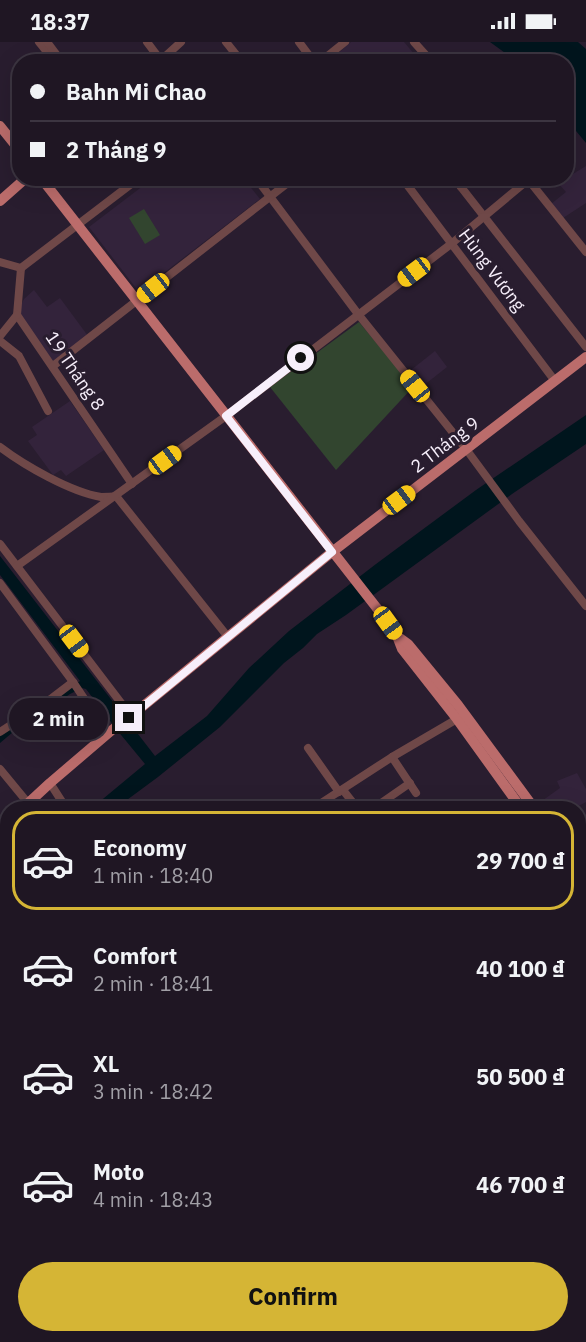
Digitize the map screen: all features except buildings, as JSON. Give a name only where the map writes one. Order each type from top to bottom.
[{"type":"main road","points":[[0,126],[12,141]]},
{"type":"main road","points":[[0,201],[17,186]]},
{"type":"main road","points":[[47,186],[376,607],[397,636],[402,649],[528,801]]},
{"type":"main road","name":"2 Tháng 9","points":[[31,801],[110,732],[332,552],[469,453],[586,357]]},
{"type":"main road","points":[[460,717],[516,801]]},
{"type":"street","points":[[39,42],[49,54]]},
{"type":"street","points":[[168,54],[181,42]]},
{"type":"street","points":[[226,42],[236,54]]},
{"type":"street","points":[[298,42],[308,54]]},
{"type":"street","points":[[330,54],[345,42]]},
{"type":"street","points":[[414,42],[425,54]]},
{"type":"street","points":[[0,336],[18,315],[21,268],[128,186]]},
{"type":"street","points":[[262,186],[358,314],[469,453],[586,606]]},
{"type":"street","points":[[52,366],[284,186]]},
{"type":"street","name":"Hùng Vương","points":[[408,186],[555,381]]},
{"type":"street","points":[[463,186],[461,188],[586,346]]},
{"type":"street","points":[[17,566],[226,416],[451,244],[519,186]]},
{"type":"street","points":[[534,186],[586,252]]},
{"type":"street","points":[[0,262],[21,268]]},
{"type":"street","name":"19 Tháng 8","points":[[18,315],[132,484]]},
{"type":"street","points":[[0,341],[19,356],[48,411]]},
{"type":"street","points":[[0,447],[14,458],[67,486],[102,497],[116,496]]},
{"type":"street","points":[[116,496],[228,637]]},
{"type":"street","points":[[0,544],[130,717]]},
{"type":"street","points":[[0,583],[110,732]]},
{"type":"street","points":[[0,732],[73,682]]},
{"type":"street","points":[[325,801],[392,757],[460,717]]},
{"type":"street","points":[[309,748],[350,801]]},
{"type":"street","points":[[392,757],[416,793]]},
{"type":"street","points":[[0,769],[22,801]]},
{"type":"street","points":[[50,783],[61,801]]},
{"type":"street","points":[[384,801],[410,783]]},
{"type":"shaded area","points":[[351,42],[404,42],[414,54],[337,54]]},
{"type":"shaded area","points":[[586,166],[586,203],[563,218],[551,204],[566,192],[561,186],[574,186],[574,173]]},
{"type":"shaded area","points":[[143,186],[250,186],[260,199],[139,292],[89,227]]},
{"type":"shaded area","points":[[34,290],[47,307],[60,298],[88,336],[53,361],[20,316],[24,299]]},
{"type":"shaded area","points":[[435,351],[447,367],[423,386],[411,370]]},
{"type":"shaded area","points":[[70,401],[104,450],[66,476],[61,470],[53,475],[28,441],[37,435],[32,427]]},
{"type":"shaded area","points":[[577,773],[586,789],[586,801],[542,801],[560,788],[557,781]]},
{"type":"green space","points":[[144,209],[160,235],[145,244],[129,218]]},
{"type":"green space","points":[[359,322],[413,387],[336,470],[270,387]]},
{"type":"water","points":[[490,42],[578,42],[586,49],[586,143],[574,128],[574,54],[506,54]]},
{"type":"water","points":[[586,415],[586,444],[512,494],[317,634],[284,663],[220,727],[125,801],[100,801],[145,764],[86,689],[82,688],[70,694],[0,743],[0,734],[80,681],[0,575],[0,556],[155,756],[207,716],[249,668],[289,631],[476,490]]},
{"type":"route","points":[[129,718],[332,552],[226,416],[301,358]]}]
